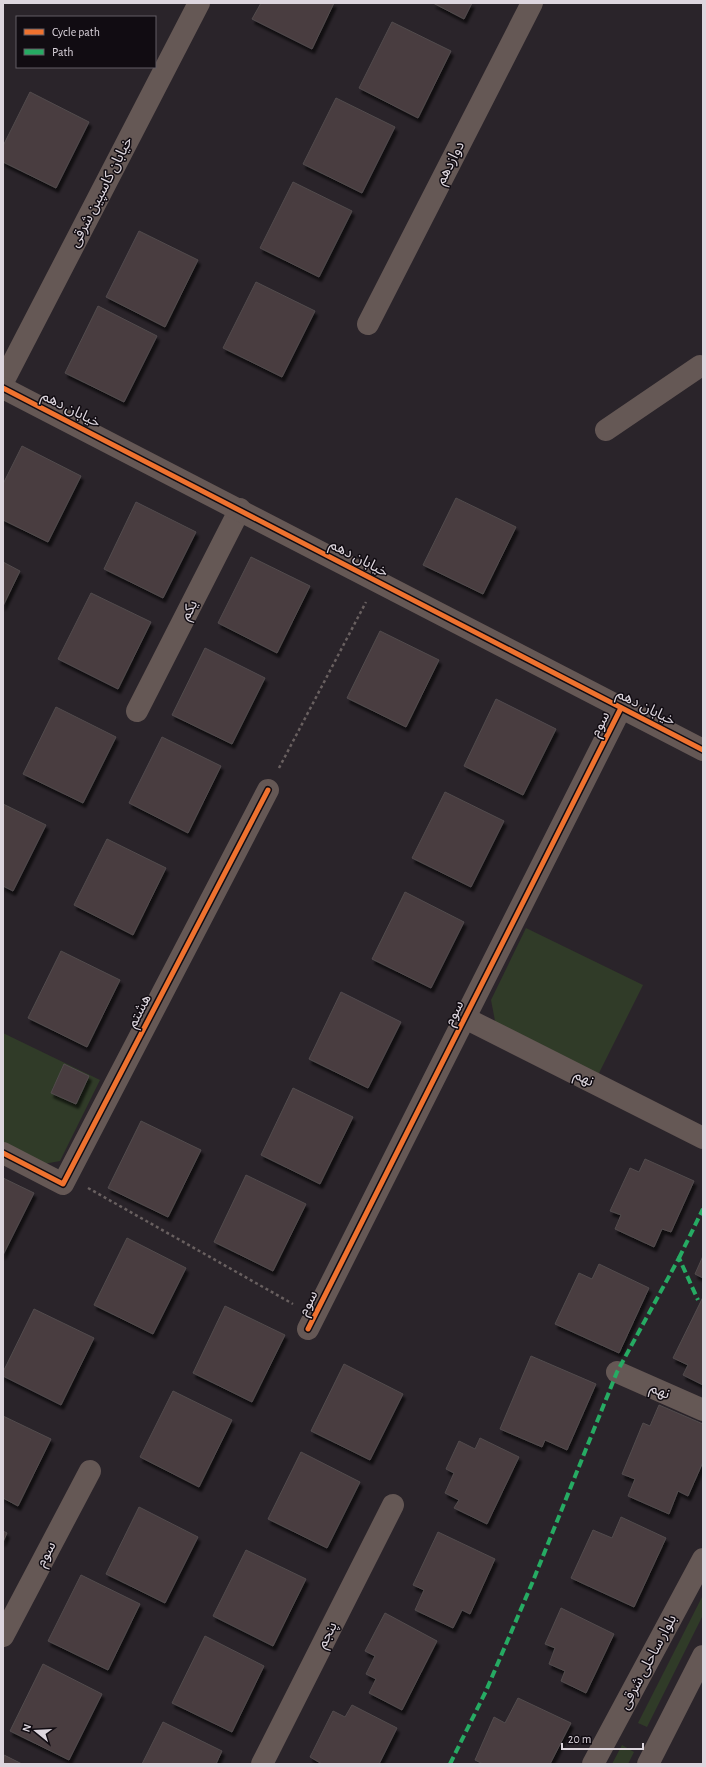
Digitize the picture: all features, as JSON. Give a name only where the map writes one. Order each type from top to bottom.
[{"type":"street","name":"خیابان کاسپین شرقی","points":[[3,382],[199,3]]},
{"type":"street","name":"دوازدهم","points":[[368,324],[532,3]]},
{"type":"street","points":[[606,430],[702,364]]},
{"type":"street","name":"خیابان دهم","points":[[3,388],[240,509],[377,582],[703,750]]},
{"type":"street","name":"یکم","points":[[137,710],[240,509]]},
{"type":"street","name":"سوم","points":[[311,1323],[621,708]]},
{"type":"street","name":"هشتم","points":[[67,1176],[268,790]]},
{"type":"street","name":"نهم","points":[[465,1018],[703,1138]]},
{"type":"street","points":[[3,1153],[63,1184],[67,1176]]},
{"type":"street","name":"نهم","points":[[617,1372],[703,1410]]},
{"type":"street","name":"سوم","points":[[3,1636],[90,1471]]},
{"type":"street","name":"پنجم","points":[[262,1764],[393,1506]]},
{"type":"street","name":"بلوار ساحلی شرقی","points":[[593,1764],[703,1559]]},
{"type":"street","points":[[648,1764],[703,1656]]},
{"type":"path","points":[[268,790],[377,582]]},
{"type":"path","points":[[67,1176],[311,1323]]},
{"type":"green space","points":[[526,928],[643,985],[598,1075],[496,1026],[491,1000]]},
{"type":"green space","points":[[3,1033],[100,1080],[60,1161],[33,1166],[3,1151]]},
{"type":"green space","points":[[703,1595],[703,1615],[647,1727],[638,1723]]},
{"type":"green space","points":[[622,1745],[634,1752],[628,1764],[612,1764]]},
{"type":"building","points":[[261,3],[334,3],[312,49],[252,19]]},
{"type":"building","points":[[433,3],[472,3],[464,19]]},
{"type":"building","points":[[392,22],[451,51],[418,118],[359,88]]},
{"type":"building","points":[[30,92],[89,122],[56,188],[3,162],[3,146]]},
{"type":"building","points":[[336,98],[395,127],[362,193],[303,164]]},
{"type":"building","points":[[293,182],[352,211],[319,277],[260,248]]},
{"type":"building","points":[[139,231],[198,260],[165,327],[106,297]]},
{"type":"building","points":[[256,282],[315,311],[282,377],[223,348]]},
{"type":"building","points":[[98,306],[157,336],[124,402],[65,373]]},
{"type":"building","points":[[22,446],[81,476],[48,542],[3,520],[3,484]]},
{"type":"building","points":[[456,498],[516,527],[483,594],[423,565]]},
{"type":"building","points":[[136,502],[196,532],[163,598],[104,569]]},
{"type":"building","points":[[251,557],[310,586],[277,653],[218,623]]},
{"type":"building","points":[[3,562],[20,571],[3,606]]},
{"type":"building","points":[[91,593],[151,622],[118,689],[58,659]]},
{"type":"building","points":[[380,631],[439,660],[406,727],[347,698]]},
{"type":"building","points":[[205,648],[265,678],[232,744],[172,715]]},
{"type":"building","points":[[496,699],[556,729],[523,795],[464,766]]},
{"type":"building","points":[[56,707],[116,737],[83,803],[23,774]]},
{"type":"building","points":[[162,737],[221,766],[188,833],[129,803]]},
{"type":"building","points":[[445,792],[504,821],[471,887],[412,858]]},
{"type":"building","points":[[3,804],[46,825],[13,891],[3,886]]},
{"type":"building","points":[[107,839],[166,868],[133,935],[74,905]]},
{"type":"building","points":[[405,892],[464,922],[431,988],[372,959]]},
{"type":"building","points":[[61,951],[120,980],[87,1047],[28,1018]]},
{"type":"building","points":[[341,992],[401,1022],[368,1088],[309,1059]]},
{"type":"building","points":[[64,1064],[89,1076],[76,1104],[51,1093]]},
{"type":"building","points":[[293,1088],[353,1117],[320,1184],[261,1155]]},
{"type":"building","points":[[141,1121],[201,1150],[168,1217],[108,1188]]},
{"type":"building","points":[[645,1159],[694,1181],[671,1232],[662,1229],[654,1247],[615,1229],[621,1215],[610,1211],[630,1168],[639,1172]]},
{"type":"building","points":[[246,1175],[306,1204],[273,1271],[214,1242]]},
{"type":"building","points":[[3,1178],[34,1193],[3,1255]]},
{"type":"building","points":[[127,1238],[186,1268],[153,1334],[94,1305]]},
{"type":"building","points":[[703,1256],[703,1278],[695,1274]]},
{"type":"building","points":[[599,1264],[649,1288],[619,1353],[555,1324],[579,1273],[592,1279]]},
{"type":"building","points":[[703,1297],[703,1385],[683,1375],[688,1365],[673,1358]]},
{"type":"building","points":[[225,1306],[285,1335],[252,1402],[193,1373]]},
{"type":"building","points":[[34,1309],[94,1338],[61,1405],[3,1376],[3,1372]]},
{"type":"building","points":[[531,1356],[596,1384],[567,1450],[545,1440],[542,1447],[500,1429]]},
{"type":"building","points":[[344,1364],[403,1394],[370,1460],[311,1431]]},
{"type":"building","points":[[173,1391],[232,1420],[199,1487],[140,1457]]},
{"type":"building","points":[[659,1405],[703,1424],[703,1462],[688,1496],[678,1491],[669,1514],[628,1496],[635,1479],[622,1474],[643,1423],[650,1426]]},
{"type":"building","points":[[3,1416],[51,1439],[18,1506],[3,1498]]},
{"type":"building","points":[[480,1438],[519,1457],[487,1524],[454,1508],[459,1500],[445,1493],[454,1473],[446,1469],[459,1441],[475,1449]]},
{"type":"building","points":[[301,1452],[360,1482],[327,1548],[268,1519]]},
{"type":"building","points":[[139,1507],[198,1537],[165,1603],[106,1574]]},
{"type":"building","points":[[621,1517],[666,1538],[634,1607],[571,1578],[593,1530],[612,1538]]},
{"type":"building","points":[[3,1531],[7,1533],[3,1542]]},
{"type":"building","points":[[438,1532],[495,1559],[470,1614],[462,1610],[453,1628],[415,1610],[424,1590],[413,1585]]},
{"type":"building","points":[[246,1550],[306,1579],[273,1646],[213,1616]]},
{"type":"building","points":[[81,1575],[140,1604],[108,1670],[48,1641]]},
{"type":"building","points":[[561,1608],[614,1634],[586,1693],[561,1681],[565,1671],[549,1664],[555,1648],[545,1644]]},
{"type":"building","points":[[385,1613],[437,1641],[402,1710],[369,1693],[376,1679],[366,1674],[375,1656],[365,1651]]},
{"type":"building","points":[[205,1636],[264,1666],[232,1732],[172,1703]]},
{"type":"building","points":[[43,1664],[102,1694],[69,1760],[10,1731]]},
{"type":"building","points":[[518,1698],[571,1723],[550,1764],[483,1764],[475,1760],[494,1717],[505,1723]]},
{"type":"building","points":[[352,1705],[397,1728],[379,1764],[322,1764],[310,1757],[333,1711],[345,1717]]},
{"type":"building","points":[[163,1722],[222,1751],[216,1764],[142,1764]]},
{"type":"building","points":[[4,1755],[22,1764],[3,1764]]},
{"type":"marked path","points":[[679,1258],[703,1209]]},
{"type":"marked path","points":[[450,1764],[486,1691],[533,1581],[617,1372],[679,1258],[698,1300]]},
{"type":"cycle path","points":[[3,388],[703,750]]},
{"type":"cycle path","points":[[308,1329],[621,708]]},
{"type":"cycle path","points":[[3,1153],[63,1184],[268,790]]}]
